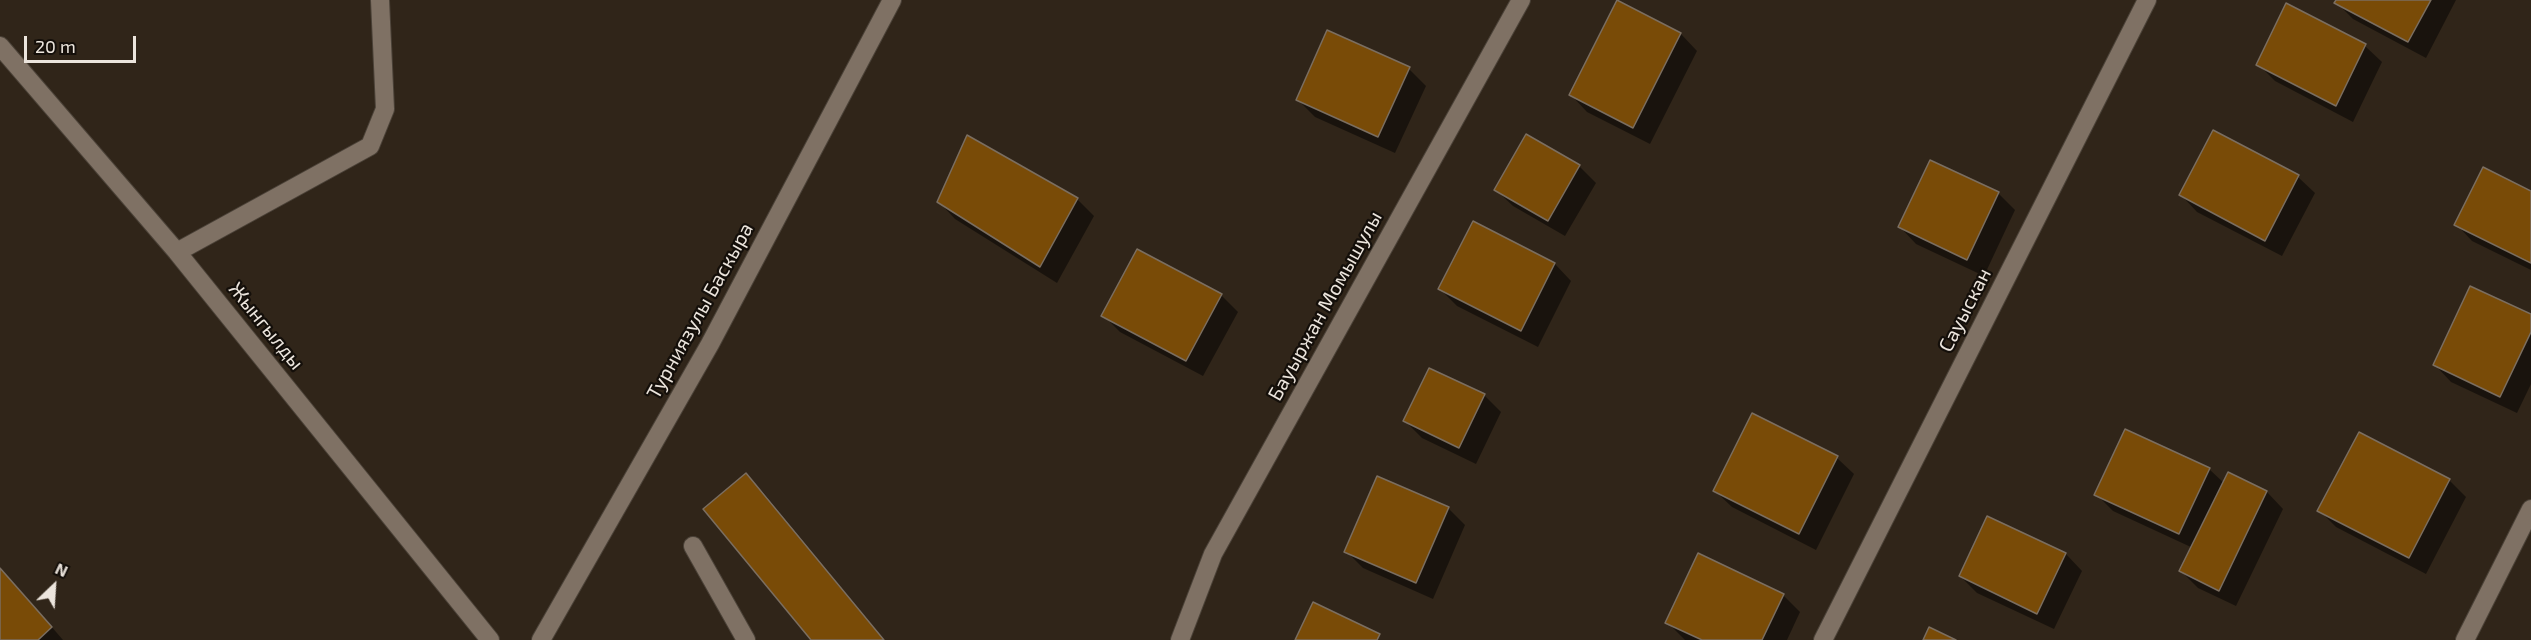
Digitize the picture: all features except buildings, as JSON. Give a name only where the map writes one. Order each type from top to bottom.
[{"type":"street","points":[[177,252],[370,146],[385,109],[380,0]]},
{"type":"street","name":"Турниязулы Баскыра","points":[[541,640],[710,344],[892,0]]},
{"type":"street","name":"Бауыржан Момышулы","points":[[1180,640],[1214,554],[1521,0]]},
{"type":"street","name":"Сауыскан","points":[[1823,640],[2147,0]]},
{"type":"street","name":"Жынгылды","points":[[0,46],[177,252],[490,640]]},
{"type":"street","points":[[2465,640],[2531,509]]},
{"type":"street","points":[[693,546],[746,640]]}]
